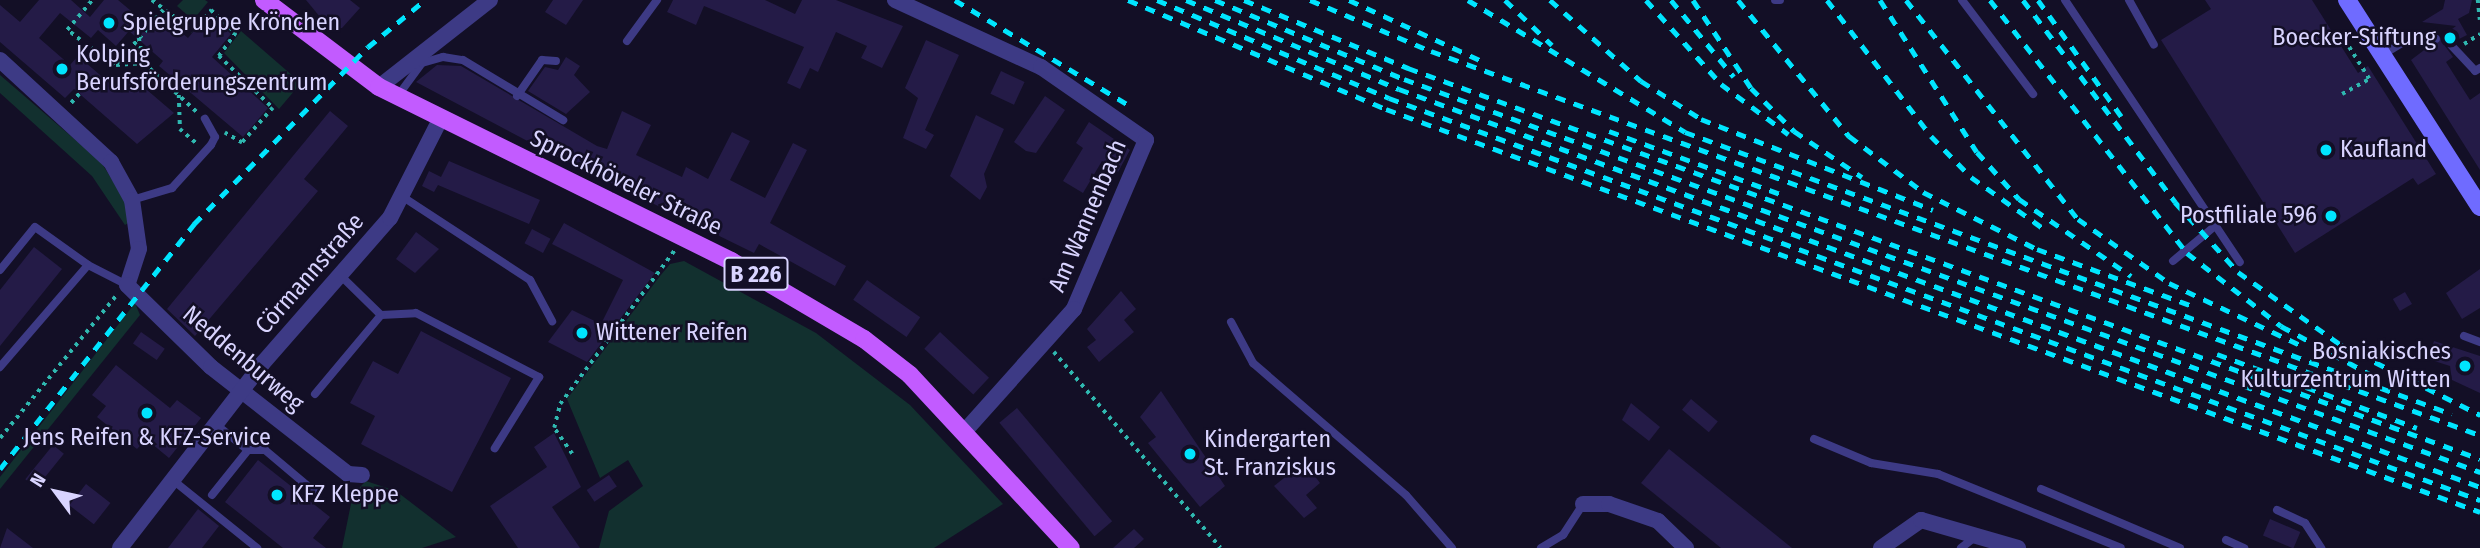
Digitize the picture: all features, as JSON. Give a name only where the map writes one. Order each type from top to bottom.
[{"type":"main road","name":"Sprockhöveler Straße","points":[[264,0],[379,87],[440,120],[682,236],[864,339],[965,431],[1071,548]]},
{"type":"street","points":[[379,87],[490,0]]},
{"type":"street","name":"Am Wannenbach","points":[[895,0],[1041,67],[1146,140],[1085,289],[1047,344],[965,431]]},
{"type":"street","points":[[2347,0],[2479,205]]},
{"type":"street","points":[[0,60],[111,162],[132,200],[139,249],[127,285]]},
{"type":"street","name":"Cörmannstraße","points":[[121,548],[243,391],[341,275],[402,197],[440,120]]},
{"type":"street","name":"Neddenburweg","points":[[127,285],[243,391],[348,474],[362,475]]},
{"type":"street","points":[[1583,504],[1609,504],[1658,521],[1686,548]]},
{"type":"street","points":[[1881,548],[1921,520],[1980,533],[2018,548]]},
{"type":"lane","points":[[627,41],[657,0]]},
{"type":"lane","points":[[1962,0],[2033,94]]},
{"type":"lane","points":[[2065,0],[2239,262]]},
{"type":"lane","points":[[2129,0],[2154,45]]},
{"type":"lane","points":[[2382,55],[2405,41],[2436,39]]},
{"type":"lane","points":[[2455,47],[2475,71],[2480,68]]},
{"type":"lane","points":[[397,97],[422,63],[443,57],[463,60],[517,96],[563,120]]},
{"type":"lane","points":[[517,96],[542,60],[556,61]]},
{"type":"lane","points":[[132,200],[172,188],[215,137],[205,119]]},
{"type":"lane","points":[[402,197],[530,280],[552,321]]},
{"type":"lane","points":[[2173,261],[2215,226]]},
{"type":"lane","points":[[0,270],[36,227],[89,265],[127,285]]},
{"type":"lane","points":[[0,367],[89,265]]},
{"type":"lane","points":[[341,275],[381,315]]},
{"type":"lane","points":[[315,394],[381,315],[416,313],[540,377],[495,448]]},
{"type":"lane","points":[[1231,322],[1253,363],[1406,495],[1452,548]]},
{"type":"lane","points":[[2464,336],[2480,342]]},
{"type":"lane","points":[[218,426],[248,450],[265,450],[316,493]]},
{"type":"lane","points":[[1814,439],[1871,463],[1938,474],[2121,548]]},
{"type":"lane","points":[[212,495],[248,450]]},
{"type":"lane","points":[[174,481],[257,548]]},
{"type":"lane","points":[[2041,489],[2179,548]]},
{"type":"lane","points":[[1541,548],[1563,535],[1583,504]]},
{"type":"lane","points":[[2277,509],[2305,523],[2321,548]]},
{"type":"lane","points":[[1961,548],[1980,533]]},
{"type":"lane","points":[[2226,540],[2244,548]]},
{"type":"path","points":[[80,40],[67,30],[92,0]]},
{"type":"path","points":[[152,0],[193,31],[211,10],[236,33],[219,55],[272,108],[242,143],[228,132],[215,137]]},
{"type":"path","points":[[2478,0],[2480,20]]},
{"type":"path","points":[[117,65],[163,10]]},
{"type":"path","points":[[2455,47],[2480,34]]},
{"type":"path","points":[[139,38],[144,63],[205,119]]},
{"type":"path","points":[[2342,94],[2369,79],[2345,41]]},
{"type":"path","points":[[91,48],[117,65],[144,63]]},
{"type":"path","points":[[179,95],[180,129],[205,151]]},
{"type":"path","points":[[572,454],[554,428],[560,404],[682,236]]},
{"type":"path","points":[[0,438],[127,285]]},
{"type":"path","points":[[1047,344],[1221,548]]},
{"type":"green space","points":[[183,0],[208,2],[193,20],[177,6]]},
{"type":"green space","points":[[241,31],[301,83],[279,109],[224,53]]},
{"type":"green space","points":[[0,75],[101,162],[136,218],[125,225],[92,176],[0,93]]},
{"type":"green space","points":[[684,261],[816,333],[910,405],[1003,504],[934,548],[599,548],[609,511],[643,486],[628,460],[600,478],[567,399],[670,264]]},
{"type":"green space","points":[[135,303],[140,315],[0,489],[0,477]]},
{"type":"green space","points":[[366,481],[396,491],[456,537],[422,548],[342,548],[353,494]]},
{"type":"building","points":[[39,0],[71,0],[90,17],[104,0],[118,0],[155,31],[165,19],[188,38],[208,14],[231,34],[212,57],[268,108],[243,137],[159,66],[163,61],[129,31],[116,46],[98,30],[91,38],[60,13],[39,38],[70,65],[78,56],[114,87],[126,72],[174,113],[137,144],[74,89],[65,98],[0,42],[0,5],[20,22]]},
{"type":"building","points":[[306,0],[350,0],[360,8],[342,28],[330,29]]},
{"type":"building","points":[[553,0],[583,0],[566,25],[545,12]]},
{"type":"building","points":[[673,0],[765,0],[795,14],[802,0],[836,0],[903,26],[882,68],[861,58],[867,46],[836,32],[818,72],[810,68],[800,89],[787,83],[804,47],[704,6],[696,25],[667,12]]},
{"type":"building","name":"Kaufland","points":[[2205,0],[2312,0],[2358,73],[2368,66],[2436,174],[2418,185],[2413,178],[2295,253],[2161,40],[2211,9]]},
{"type":"building","points":[[2445,0],[2472,0],[2469,13],[2458,19],[2467,35],[2445,46],[2453,57],[2446,62],[2470,100],[2480,93],[2480,170],[2411,60],[2456,26],[2422,22],[2443,9]]},
{"type":"building","points":[[926,40],[959,55],[925,130],[934,135],[926,149],[903,138],[918,98],[905,88]]},
{"type":"building","points":[[566,57],[580,66],[574,75],[590,92],[566,114],[528,91],[545,67],[558,70]]},
{"type":"building","points":[[437,65],[461,66],[597,146],[607,149],[622,111],[651,125],[636,155],[682,177],[686,167],[708,179],[732,132],[750,141],[730,180],[765,198],[793,143],[807,150],[770,223],[846,266],[835,286],[759,244],[754,253],[554,155],[416,82]]},
{"type":"building","points":[[1001,71],[1025,82],[1014,105],[990,94]]},
{"type":"building","points":[[1045,96],[1065,110],[1036,153],[1026,151],[1014,142]]},
{"type":"building","points":[[330,111],[348,126],[304,179],[318,191],[195,336],[167,309]]},
{"type":"building","points":[[976,115],[1004,129],[984,174],[987,187],[980,200],[950,176]]},
{"type":"building","points":[[1089,122],[1130,150],[1118,172],[1102,161],[1083,193],[1063,181],[1083,148],[1076,143]]},
{"type":"building","points":[[449,161],[540,200],[529,224],[438,185],[434,192],[422,186],[429,171],[441,177]]},
{"type":"building","points":[[564,223],[655,273],[587,362],[548,342],[572,310],[601,324],[623,280],[552,244]]},
{"type":"building","points":[[532,229],[551,239],[543,253],[524,243]]},
{"type":"building","points":[[416,232],[439,249],[415,273],[396,259]]},
{"type":"building","points":[[34,247],[62,269],[0,346],[0,290]]},
{"type":"building","points":[[2480,269],[2480,308],[2462,319],[2446,293]]},
{"type":"building","points":[[867,280],[920,317],[906,337],[853,300]]},
{"type":"building","points":[[1121,291],[1136,309],[1124,320],[1134,332],[1099,362],[1087,347],[1096,340],[1087,329]]},
{"type":"building","points":[[2405,292],[2412,304],[2400,311],[2393,299]]},
{"type":"building","points":[[421,331],[511,378],[452,492],[361,444],[375,416],[350,403],[373,361],[398,374]]},
{"type":"building","points":[[141,332],[165,349],[157,360],[133,343]]},
{"type":"building","points":[[940,332],[989,378],[973,395],[924,349]]},
{"type":"building","name":"Bosniakisches Kulturzentrum Witten","points":[[2434,341],[2480,356],[2480,393],[2452,380],[2450,366],[2428,359]]},
{"type":"building","name":"Jens Reifen & KFZ-Service","points":[[116,365],[170,408],[177,400],[201,418],[169,458],[146,439],[137,449],[97,417],[106,406],[92,395]]},
{"type":"building","points":[[1161,391],[1225,486],[1200,507],[1148,443],[1156,437],[1140,417]]},
{"type":"building","points":[[1691,399],[1718,421],[1709,432],[1682,410]]},
{"type":"building","points":[[1631,403],[1660,427],[1649,441],[1622,420]]},
{"type":"building","points":[[1017,408],[1112,521],[1095,536],[999,423]]},
{"type":"building","points":[[554,433],[581,487],[552,507],[580,548],[518,548],[490,506],[547,467],[534,447]]},
{"type":"building","points":[[53,445],[64,454],[36,488],[25,479]]},
{"type":"building","points":[[1669,449],[1792,548],[1721,548],[1641,483]]},
{"type":"building","points":[[258,460],[330,517],[313,538],[326,548],[283,548],[225,502]]},
{"type":"building","points":[[1304,462],[1320,483],[1306,495],[1317,508],[1304,518],[1274,486]]},
{"type":"building","points":[[609,475],[617,487],[594,502],[587,490]]},
{"type":"building","points":[[86,484],[110,503],[94,524],[69,505]]},
{"type":"building","points":[[198,509],[219,526],[202,548],[168,548]]},
{"type":"building","points":[[2270,519],[2300,532],[2294,548],[2263,536]]},
{"type":"building","points":[[7,528],[33,548],[0,548]]},
{"type":"building","points":[[1134,529],[1144,539],[1134,548],[1113,548]]},
{"type":"railway","points":[[0,469],[194,224],[368,47],[425,0]]},
{"type":"railway","points":[[955,0],[1132,107]]},
{"type":"railway","points":[[1128,0],[1386,109],[2480,512]]},
{"type":"railway","points":[[1157,0],[1389,98],[2480,500]]},
{"type":"railway","points":[[1186,0],[1399,89],[2480,487]]},
{"type":"railway","points":[[1215,0],[1404,79],[2480,472]]},
{"type":"railway","points":[[1244,0],[1408,68],[2480,459]]},
{"type":"railway","points":[[1310,0],[1431,51],[2480,435]]},
{"type":"railway","points":[[1349,0],[1486,63]]},
{"type":"railway","points":[[1468,0],[1685,132],[2452,414]]},
{"type":"railway","points":[[1505,0],[1552,45]]},
{"type":"railway","points":[[1550,0],[1641,81],[1701,119],[1933,210]]},
{"type":"railway","points":[[1646,0],[1721,84],[1788,134]]},
{"type":"railway","points":[[1671,0],[1734,77]]},
{"type":"railway","points":[[1693,0],[1751,88],[1794,131],[1862,177]]},
{"type":"railway","points":[[1738,0],[1849,136],[1923,192],[2037,249],[2193,306]]},
{"type":"railway","points":[[1827,0],[1931,136],[1971,177],[2047,231]]},
{"type":"railway","points":[[1880,0],[1977,152],[2019,199],[2131,276]]},
{"type":"railway","points":[[1906,0],[2078,219],[2169,283],[2300,345]]},
{"type":"railway","points":[[1990,0],[2187,253],[2281,326],[2375,377]]},
{"type":"railway","points":[[2023,0],[2175,202],[2238,272],[2341,345],[2480,415]]},
{"type":"railway","points":[[2038,0],[2121,116]]},
{"type":"railway","points":[[1609,131],[1780,194]]},
{"type":"railway","points":[[2217,354],[2417,428]]},
{"type":"place","name":"Spielgruppe Krönchen","points":[[109,23]]},
{"type":"place","name":"Boecker-Stiftung","points":[[2450,38]]},
{"type":"place","name":"Kolping Berufsförderungszentrum","points":[[62,69]]},
{"type":"place","name":"Kaufland","points":[[2326,150]]},
{"type":"place","name":"Postfiliale 596","points":[[2331,216]]},
{"type":"place","name":"Wittener Reifen","points":[[582,333]]},
{"type":"place","name":"Bosniakisches Kulturzentrum Witten","points":[[2465,366]]},
{"type":"place","name":"Jens Reifen & KFZ-Service","points":[[147,413]]},
{"type":"place","name":"Kindergarten St. Franziskus","points":[[1190,454]]},
{"type":"place","name":"KFZ Kleppe","points":[[277,495]]}]
